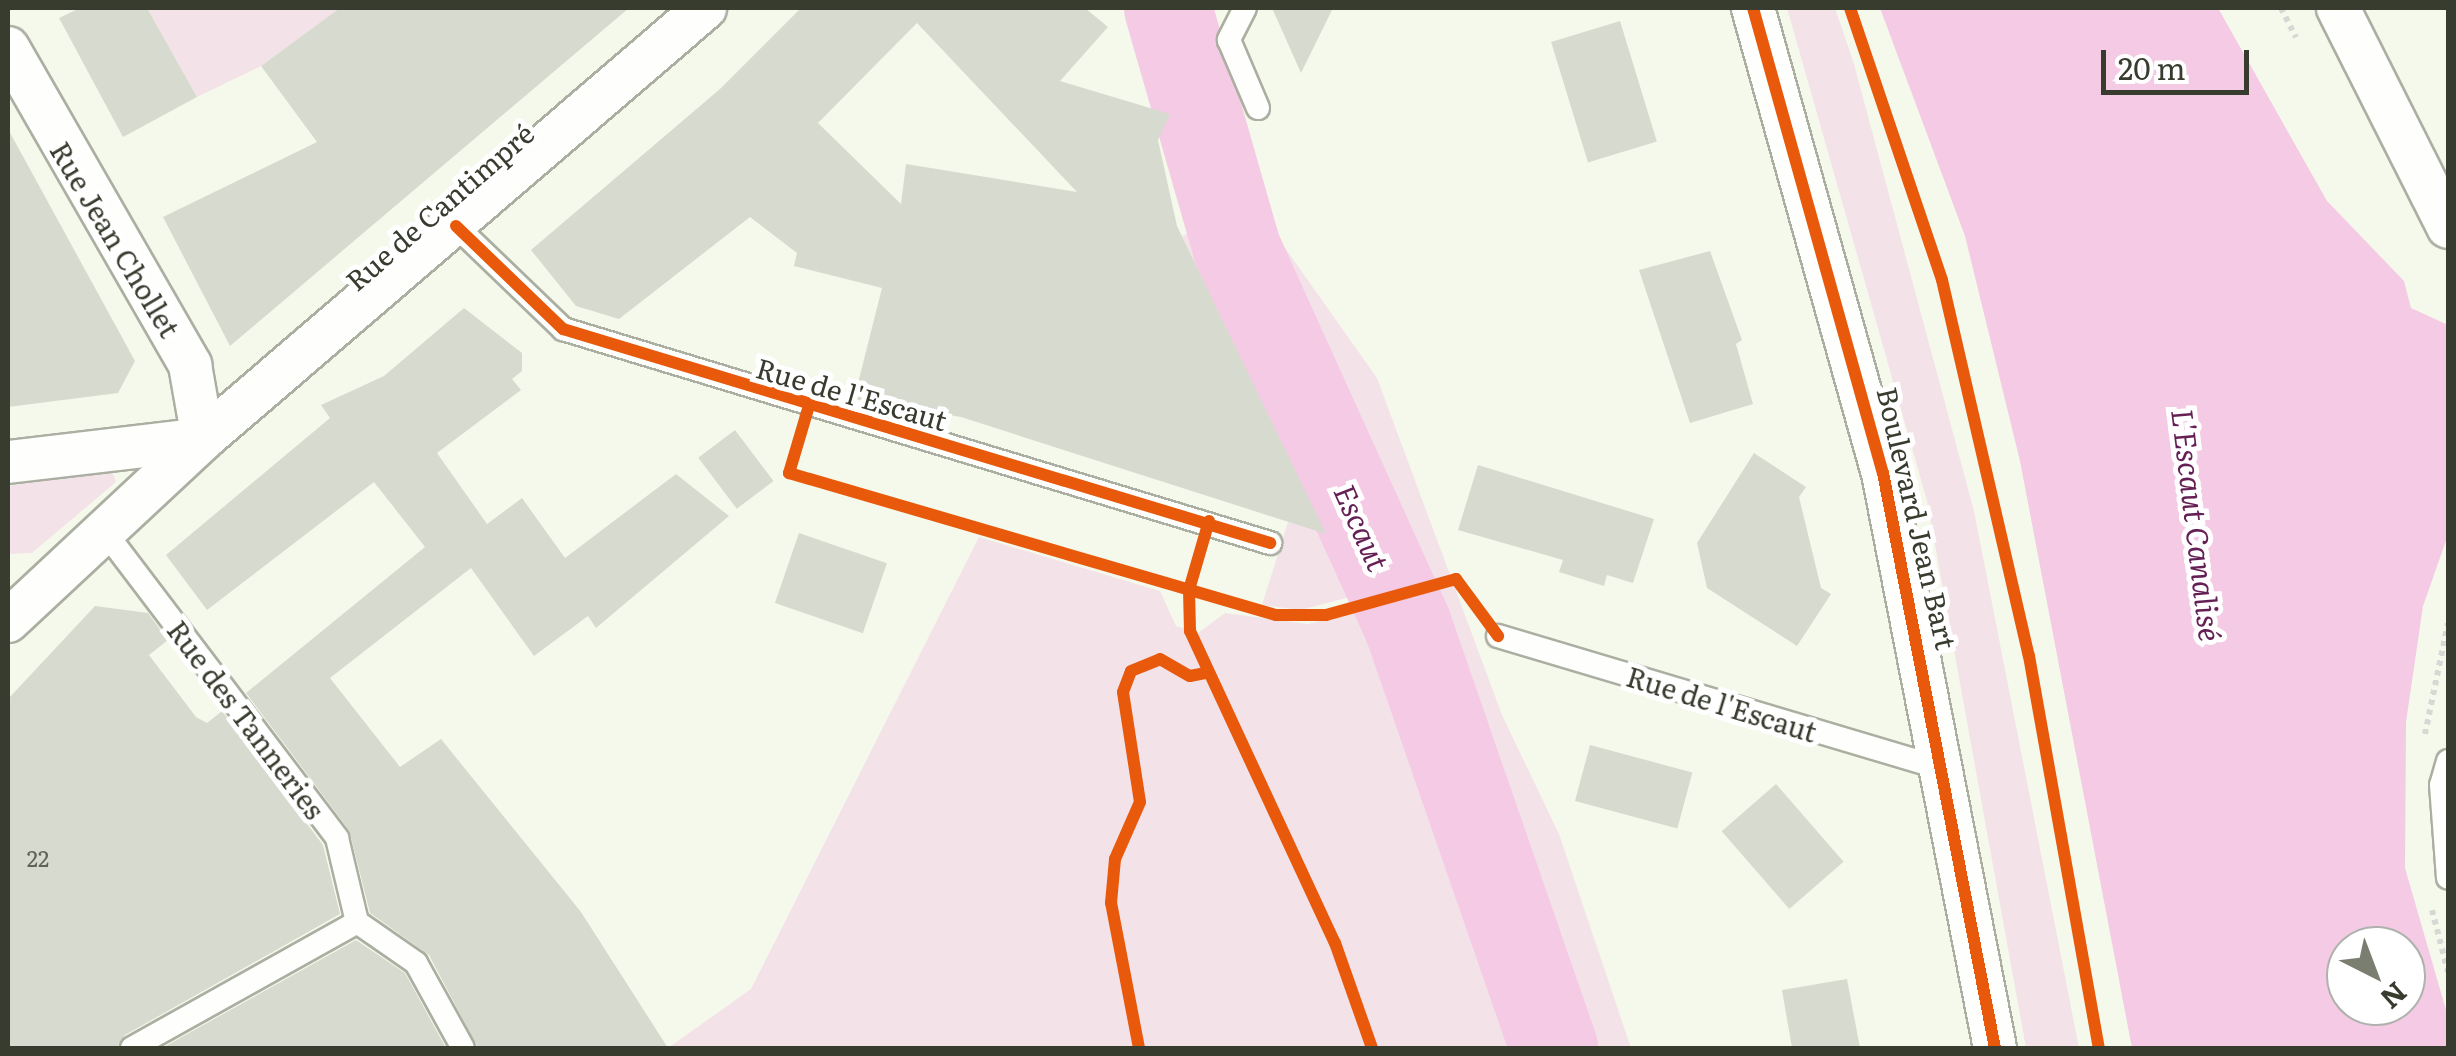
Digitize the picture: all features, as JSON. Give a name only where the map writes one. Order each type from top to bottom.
[{"type":"street","name":"Boulevard Jean Bart","points":[[1753,8],[1864,392],[1946,770],[1995,1048]]},
{"type":"street","points":[[2338,8],[2448,226]]},
{"type":"street","name":"Rue de Cantimpré","points":[[8,621],[203,439],[456,226],[697,10]]},
{"type":"street","name":"Rue Jean Chollet","points":[[8,48],[190,364],[203,439]]},
{"type":"street","points":[[8,462],[203,439]]},
{"type":"lane","points":[[1246,8],[1230,40],[1258,108]]},
{"type":"lane","name":"Rue de l'Escaut","points":[[456,226],[562,330],[1270,543]]},
{"type":"lane","name":"Rue des Tanneries","points":[[105,532],[337,838],[357,922]]},
{"type":"lane","name":"Rue de l'Escaut","points":[[1498,636],[1946,770]]},
{"type":"lane","points":[[2448,760],[2441,785],[2448,878]]},
{"type":"lane","points":[[132,1048],[357,922],[416,963],[463,1048]]},
{"type":"shaded area","points":[[147,8],[337,11],[261,66],[197,97]]},
{"type":"shaded area","points":[[1787,8],[1835,8],[1854,64],[1974,511],[2079,1048],[2026,1048],[1927,501]]},
{"type":"shaded area","points":[[1254,204],[1377,378],[1502,715],[1559,834],[1631,1048],[668,1048],[751,989],[979,537],[1160,591],[1176,626],[1198,633],[1225,613],[1308,624],[1348,614],[1350,597],[1300,610],[1262,605],[1288,522],[1323,532],[1182,236]]},
{"type":"shaded area","points":[[111,469],[116,482],[32,553],[8,554],[8,486]]},
{"type":"water","name":"L'Escaut Canalisé","points":[[1880,8],[2218,8],[2327,201],[2404,281],[2411,308],[2448,325],[2448,535],[2423,606],[2406,722],[2405,868],[2422,926],[2326,926],[2326,1026],[2426,1026],[2426,941],[2448,1017],[2448,1048],[2132,1048],[2020,461],[1965,236]]},
{"type":"building","points":[[80,8],[147,8],[197,97],[123,137],[59,18]]},
{"type":"building","points":[[340,8],[629,8],[230,346],[163,217],[317,142],[261,66]]},
{"type":"building","points":[[801,8],[1085,8],[1108,27],[1060,81],[1170,114],[1158,140],[1177,226],[1326,534],[961,417],[854,399],[882,288],[794,266],[797,253],[750,217],[619,319],[576,306],[531,250],[720,89]],"holes":[[[917,23],[1077,192],[906,164],[901,204],[818,123]]]},
{"type":"building","points":[[1272,8],[1333,8],[1301,73]]},
{"type":"building","points":[[1620,21],[1657,141],[1588,163],[1551,42]]},
{"type":"building","points":[[8,129],[135,361],[118,393],[8,407]]},
{"type":"building","points":[[1710,251],[1742,340],[1736,344],[1753,404],[1690,423],[1639,270]]},
{"type":"building","points":[[464,308],[522,353],[522,371],[512,379],[521,390],[437,453],[487,524],[522,498],[565,558],[676,474],[729,516],[596,628],[588,616],[534,656],[471,568],[330,678],[400,767],[441,739],[581,912],[668,1048],[478,1048],[429,955],[370,913],[349,830],[246,693],[425,547],[374,482],[207,610],[166,555],[330,418],[321,405],[384,376]]},
{"type":"building","points":[[735,430],[774,481],[737,509],[698,458]]},
{"type":"building","points":[[1754,453],[1806,487],[1799,497],[1821,588],[1831,594],[1797,646],[1707,588],[1697,543]]},
{"type":"building","points":[[1478,465],[1654,519],[1633,583],[1607,575],[1604,586],[1559,572],[1563,560],[1458,530]]},
{"type":"building","points":[[799,533],[887,563],[863,633],[775,603]]},
{"type":"building","points":[[95,606],[148,613],[168,640],[149,655],[196,717],[207,723],[222,711],[323,845],[340,914],[125,1035],[117,1048],[8,1048],[8,699]]},
{"type":"building","points":[[1590,745],[1692,772],[1677,828],[1575,801]]},
{"type":"building","points":[[1776,784],[1844,862],[1789,909],[1722,831]]},
{"type":"building","points":[[356,940],[405,973],[446,1048],[162,1048]]},
{"type":"building","points":[[1847,979],[1860,1048],[1792,1048],[1782,990]]},
{"type":"waterway","name":"Escaut","points":[[1168,8],[1237,249],[1408,626],[1554,1048]]},
{"type":"cycle path","points":[[1753,8],[1883,473],[1995,1048]]},
{"type":"cycle path","points":[[1850,8],[1942,280],[2029,656],[2099,1048]]},
{"type":"cycle path","points":[[456,226],[563,329],[1270,543]]},
{"type":"cycle path","points":[[808,409],[789,473],[1276,615],[1326,615],[1456,579],[1498,636]]},
{"type":"cycle path","points":[[1209,521],[1189,590],[1190,631],[1335,943],[1372,1048]]},
{"type":"cycle path","points":[[1139,1048],[1111,903],[1115,859],[1140,802],[1123,692],[1131,671],[1160,659],[1190,676],[1205,673]]}]
